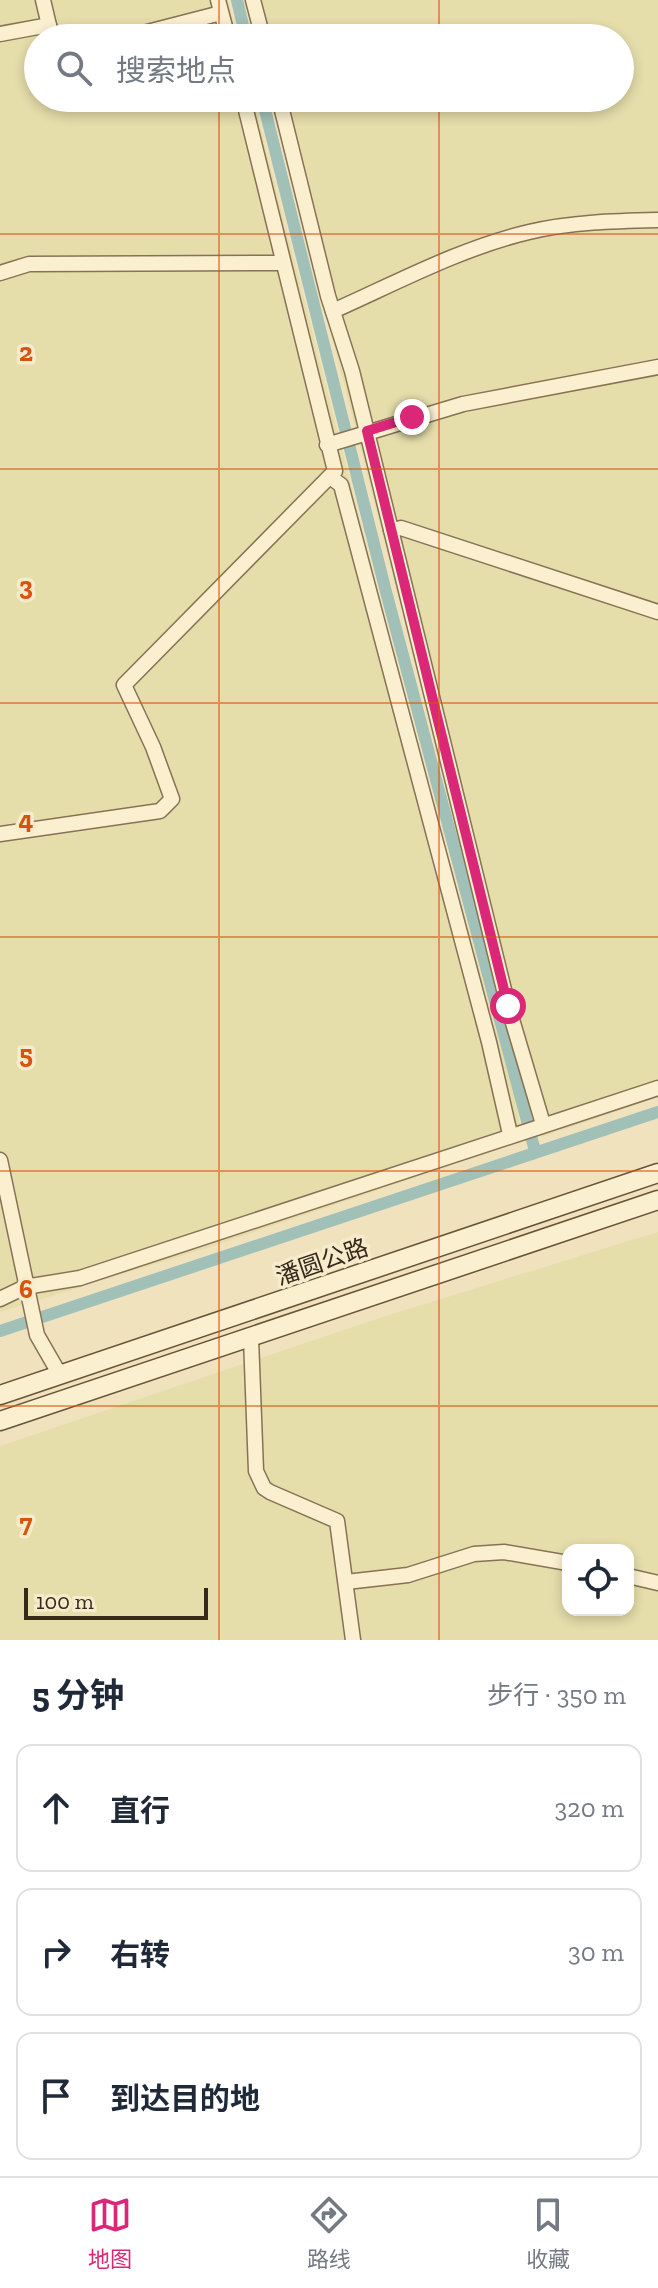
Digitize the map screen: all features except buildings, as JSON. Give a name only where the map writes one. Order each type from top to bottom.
[{"type":"main road","name":"潘圆公路","points":[[0,1395],[552,1206],[658,1173]]},
{"type":"main road","name":"潘圆公路","points":[[0,1421],[658,1200]]},
{"type":"street","points":[[43,0],[48,24]]},
{"type":"street","points":[[253,0],[259,24]]},
{"type":"street","points":[[167,24],[220,7]]},
{"type":"street","points":[[0,34],[24,33]]},
{"type":"street","points":[[0,834],[160,811],[168,807],[172,799],[153,747],[124,685],[335,471],[331,443],[246,112]]},
{"type":"street","points":[[283,112],[391,530],[508,1006],[541,1125]]},
{"type":"street","points":[[333,311],[411,276],[527,232],[609,221],[658,220]]},
{"type":"street","points":[[0,273],[29,264],[283,263]]},
{"type":"street","points":[[331,443],[463,404],[658,367]]},
{"type":"street","points":[[330,477],[341,485],[514,1133]]},
{"type":"street","points":[[391,530],[401,528],[658,612]]},
{"type":"street","points":[[0,1299],[80,1278],[658,1088]]},
{"type":"street","points":[[0,1160],[37,1335],[49,1350],[60,1375]]},
{"type":"street","points":[[251,1338],[252,1409],[260,1481],[270,1492],[337,1521],[353,1640]]},
{"type":"street","points":[[346,1582],[422,1572],[474,1554],[504,1552],[562,1562]]},
{"type":"street","points":[[634,1577],[658,1583]]},
{"type":"shaded area","points":[[0,0],[228,0],[234,24],[24,24],[24,112],[257,112],[412,726],[515,1097],[523,1141],[210,1247],[0,1312]]},
{"type":"shaded area","points":[[244,0],[658,0],[658,1097],[541,1137],[457,827],[275,112],[634,112],[634,24],[251,24]]},
{"type":"shaded area","points":[[658,1232],[658,1640],[0,1640],[0,1446],[389,1315]]},
{"type":"waterway","points":[[237,0],[243,24]]},
{"type":"waterway","points":[[266,112],[385,588],[535,1151]]},
{"type":"waterway","points":[[0,1331],[658,1112]]},
{"type":"route","points":[[412,417],[367,431],[508,1006]]}]
